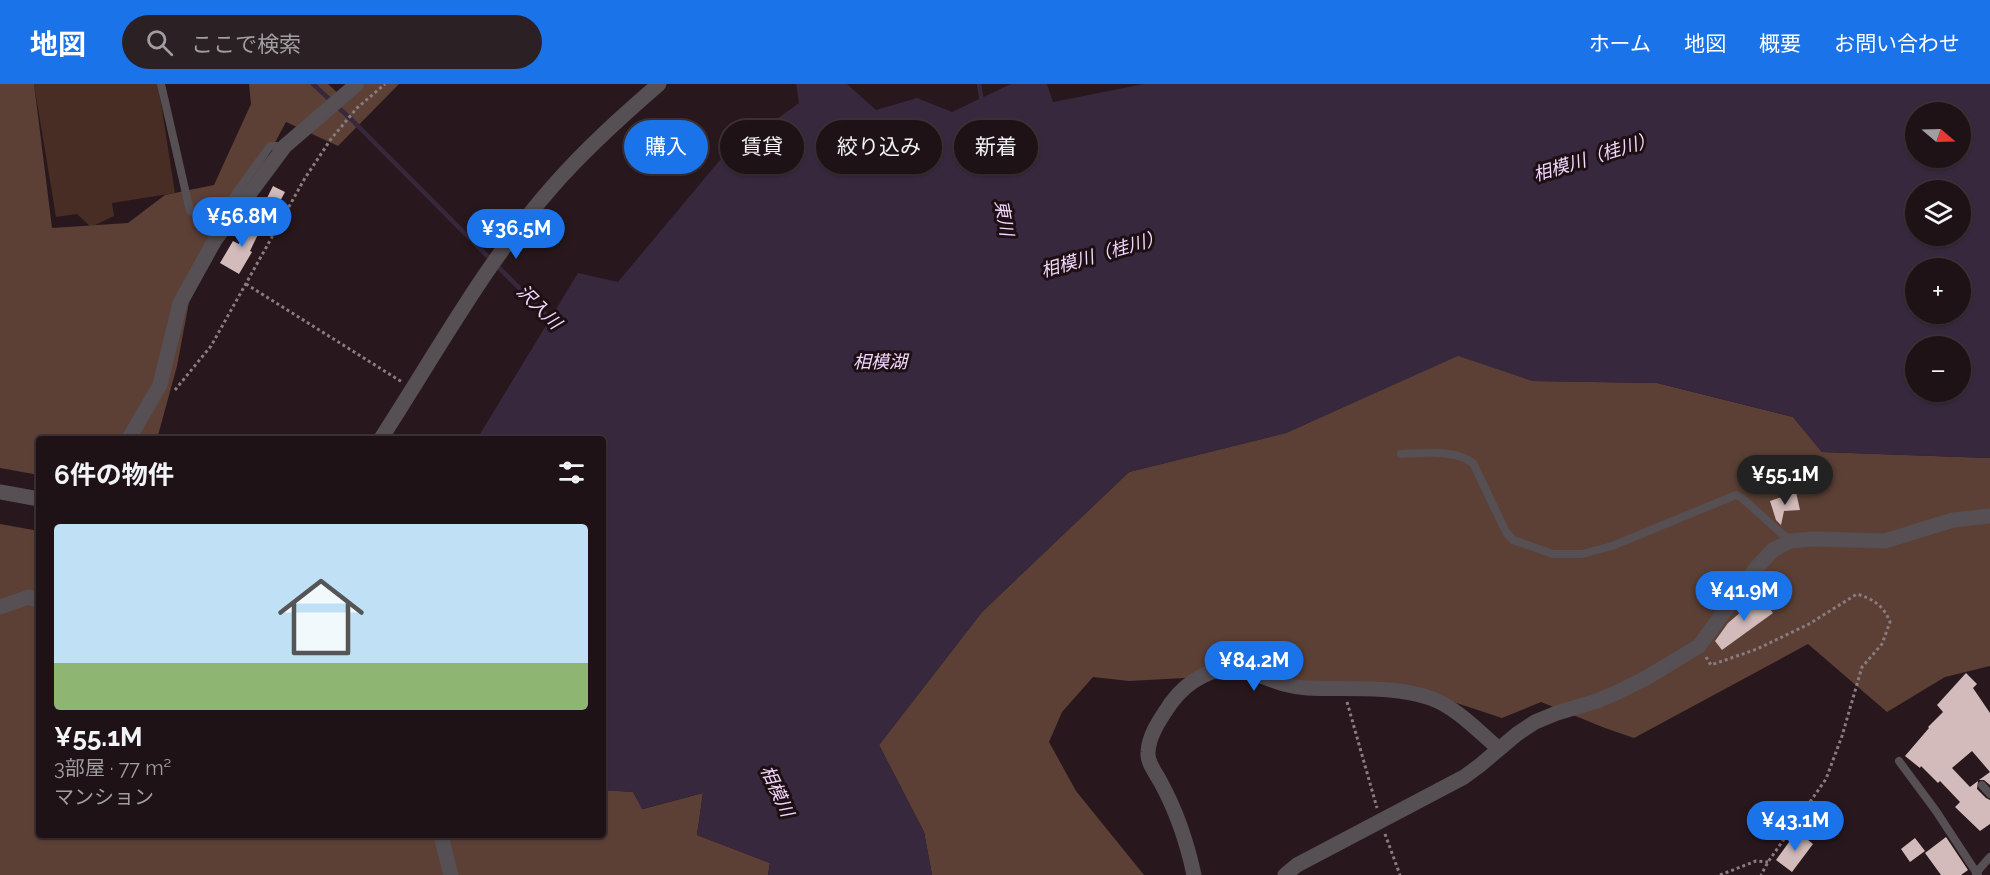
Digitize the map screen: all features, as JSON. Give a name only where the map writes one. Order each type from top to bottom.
[{"type":"street","points":[[130,436],[160,384],[180,303],[215,240],[285,146],[357,84]]},
{"type":"street","points":[[383,436],[449,328],[498,257],[552,187],[597,141],[659,84]]},
{"type":"street","points":[[0,492],[36,498]]},
{"type":"street","points":[[1285,875],[1297,865],[1380,819],[1464,777],[1516,734],[1535,722],[1617,692],[1646,678],[1699,646],[1757,567],[1773,550],[1790,541],[1813,539],[1885,541],[1953,520],[1990,516]]},
{"type":"street","points":[[0,607],[28,597],[36,601]]},
{"type":"street","points":[[1194,875],[1172,802],[1148,761],[1148,752],[1156,724],[1178,694],[1191,681],[1204,675],[1227,669],[1244,670],[1281,685],[1300,688],[1384,689],[1411,692],[1445,704],[1499,749]]},
{"type":"street","points":[[442,838],[451,874]]},
{"type":"lane","points":[[161,84],[190,211],[204,217],[223,211],[270,146],[285,146]]},
{"type":"lane","points":[[1401,454],[1428,453],[1468,459],[1473,462],[1506,532],[1513,540],[1552,554],[1582,554],[1612,546],[1736,495],[1790,541]]},
{"type":"lane","points":[[1899,761],[1936,811],[1977,874],[1990,857]]},
{"type":"lane","points":[[1982,785],[1990,794]]},
{"type":"path","points":[[168,398],[211,346],[305,178],[331,139],[357,108],[385,84]]},
{"type":"path","points":[[246,284],[413,389]]},
{"type":"path","points":[[1699,646],[1711,665],[1757,649],[1809,624],[1857,594],[1869,597],[1878,603],[1886,612],[1890,622],[1882,644],[1862,668],[1827,779],[1761,875]]},
{"type":"path","points":[[1345,690],[1348,712],[1380,819],[1400,875]]},
{"type":"path","points":[[1720,875],[1756,861],[1768,862]]},
{"type":"shaded area","points":[[0,84],[34,84],[52,228],[128,223],[165,195],[214,185],[251,104],[249,84],[328,84],[347,102],[365,84],[399,84],[338,146],[286,122],[189,302],[177,366],[158,436],[36,436],[36,474],[0,468]]},
{"type":"shaded area","points":[[34,84],[158,84],[175,193],[112,203],[114,216],[91,227],[77,214],[56,217]]},
{"type":"shaded area","points":[[1458,355],[1533,381],[1657,383],[1793,417],[1822,452],[1990,458],[1990,666],[1945,677],[1887,712],[1808,644],[1634,738],[1541,702],[1502,718],[1411,688],[1203,677],[1129,681],[1093,677],[1062,712],[1049,742],[1076,791],[1144,875],[932,875],[924,832],[879,745],[982,612],[1129,472],[1286,433]]},
{"type":"shaded area","points":[[0,524],[36,530],[36,838],[606,838],[606,790],[633,792],[643,809],[703,793],[697,835],[770,863],[768,875],[0,875]]},
{"type":"water","name":"相模湖","points":[[796,84],[847,84],[876,110],[917,98],[952,112],[1011,84],[1047,84],[1053,102],[1144,84],[1990,84],[1990,458],[1822,452],[1793,417],[1657,383],[1533,381],[1458,356],[1286,433],[1129,472],[982,612],[879,745],[924,832],[932,875],[768,875],[770,863],[697,835],[703,793],[642,809],[633,792],[606,790],[606,436],[479,436],[578,273],[618,282],[720,160],[720,174],[804,174],[804,120],[775,120],[799,103]]},
{"type":"building","points":[[273,186],[285,192],[277,207],[265,202]]},
{"type":"building","points":[[252,218],[263,224],[250,251],[252,252],[239,274],[220,263],[233,241],[239,244]]},
{"type":"building","points":[[1796,492],[1800,510],[1784,511],[1781,525],[1776,520],[1770,501]]},
{"type":"building","points":[[1760,595],[1773,613],[1722,650],[1715,641],[1728,623],[1741,612],[1740,610]]},
{"type":"building","points":[[1966,673],[1977,684],[1973,688],[1990,713],[1990,772],[1972,751],[1952,768],[1970,787],[1978,781],[1977,789],[1990,800],[1990,824],[1980,831],[1955,807],[1960,802],[1940,781],[1938,783],[1921,766],[1920,768],[1905,756],[1943,712],[1937,705]]},
{"type":"building","points":[[1990,772],[1990,785],[1984,780],[1979,780]]},
{"type":"building","points":[[1797,831],[1813,844],[1792,872],[1776,860]]},
{"type":"building","points":[[1946,837],[1968,870],[1961,875],[1941,875],[1925,853]]},
{"type":"building","points":[[1915,838],[1925,851],[1910,862],[1901,849]]},
{"type":"waterway","name":"沢入川","points":[[313,84],[353,121],[554,323]]},
{"type":"waterway","name":"東川","points":[[979,84],[982,102]]},
{"type":"water label","name":"相模川（桂川）","points":[[1594,157]]},
{"type":"water label","name":"相模川（桂川）","points":[[1102,254]]},
{"type":"water label","name":"相模川","points":[[777,791]]}]
